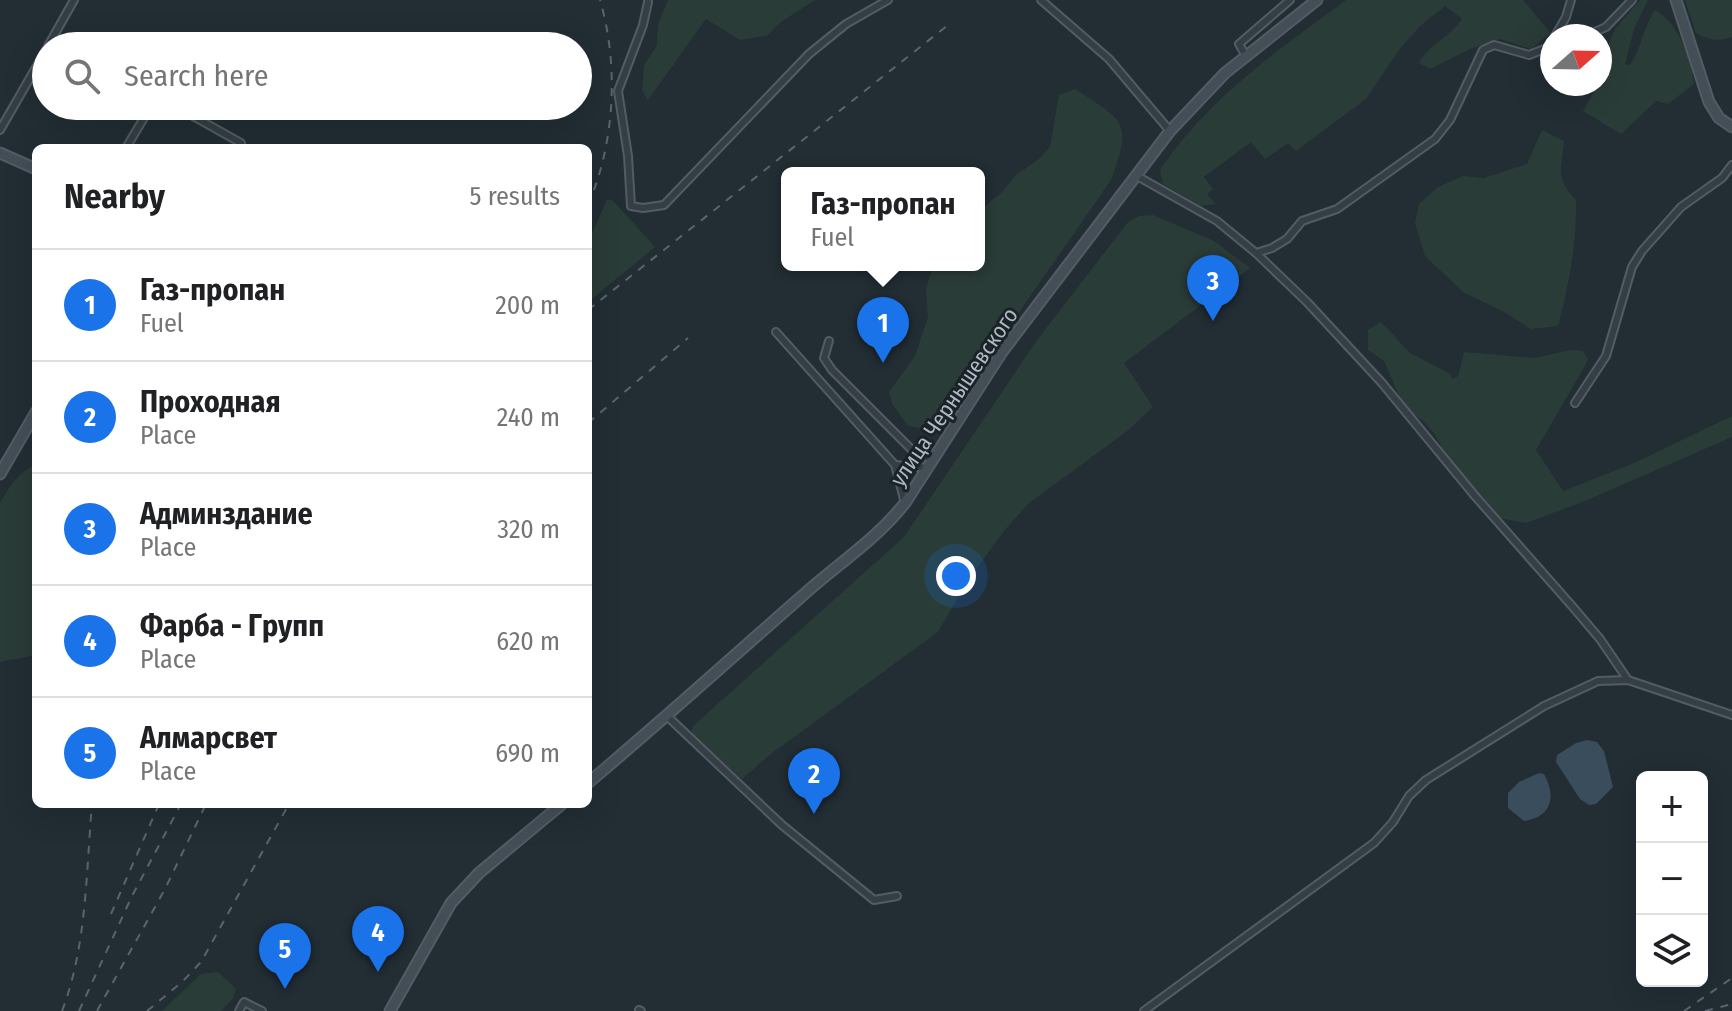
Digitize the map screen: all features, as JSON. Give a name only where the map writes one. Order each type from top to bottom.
[{"type":"main road","name":"улица Чернышевского","points":[[592,780],[804,594],[888,525],[1002,352],[1170,131],[1200,98],[1246,56],[1317,0]]},
{"type":"main road","points":[[1676,0],[1709,102],[1719,118],[1732,127]]},
{"type":"main road","points":[[0,153],[32,167]]},
{"type":"main road","points":[[0,474],[32,419]]},
{"type":"main road","points":[[390,1011],[451,903],[479,873],[557,808]]},
{"type":"street","points":[[56,32],[74,0]]},
{"type":"street","points":[[648,2],[643,25],[618,91],[628,156],[631,206],[643,208],[664,205],[809,54],[846,24],[888,0]]},
{"type":"street","points":[[1041,0],[1109,59],[1170,131]]},
{"type":"street","points":[[1246,56],[1239,44],[1290,0]]},
{"type":"street","points":[[1562,24],[1571,0]]},
{"type":"street","points":[[1609,24],[1632,0]]},
{"type":"street","points":[[1256,253],[1281,243],[1302,221],[1337,209],[1444,131],[1483,50],[1494,45],[1529,55],[1540,50]]},
{"type":"street","points":[[0,130],[32,74]]},
{"type":"street","points":[[128,144],[143,120]]},
{"type":"street","points":[[200,120],[240,144]]},
{"type":"street","points":[[1575,403],[1606,356],[1632,267],[1642,251],[1681,207],[1722,178],[1732,165]]},
{"type":"street","points":[[1137,176],[1217,221],[1307,302],[1382,383],[1475,496],[1600,639],[1628,680]]},
{"type":"street","points":[[776,332],[895,465],[905,503]]},
{"type":"street","points":[[829,341],[824,358],[832,370],[917,455],[933,458]]},
{"type":"street","points":[[895,465],[927,468]]},
{"type":"street","points":[[1144,1011],[1374,843],[1393,822],[1409,796],[1426,780],[1569,693],[1598,681],[1628,680],[1732,715]]},
{"type":"street","points":[[667,716],[782,825],[874,900],[897,896]]},
{"type":"street","points":[[239,1011],[244,1002],[262,1011]]},
{"type":"green space","points":[[668,0],[815,0],[781,22],[766,36],[740,40],[706,19],[648,100],[642,90],[644,65],[657,45],[658,24]]},
{"type":"green space","points":[[1346,0],[1523,0],[1543,24],[1540,24],[1540,42],[1531,49],[1500,39],[1472,48],[1430,69],[1419,63],[1462,19],[1445,6],[1420,26],[1399,50],[1366,99],[1296,151],[1288,143],[1265,159],[1251,142],[1204,177],[1213,189],[1207,194],[1216,204],[1201,206],[1163,184],[1160,170],[1200,120],[1245,77]]},
{"type":"green space","points":[[1640,0],[1648,0],[1634,29],[1625,64],[1630,65],[1634,58],[1655,10],[1671,24],[1682,42],[1694,84],[1668,104],[1656,101],[1621,134],[1583,111],[1592,96],[1612,96],[1612,36]]},
{"type":"green space","points":[[1685,0],[1732,0],[1732,37],[1713,40],[1696,33]]},
{"type":"green space","points":[[1075,89],[1104,108],[1120,124],[1122,145],[1111,180],[961,396],[922,428],[908,426],[892,404],[889,392],[915,356],[928,317],[926,289],[931,271],[985,271],[985,206],[1050,147],[1059,95]]},
{"type":"green space","points":[[1542,130],[1564,141],[1561,172],[1565,185],[1576,200],[1575,232],[1569,279],[1558,326],[1531,329],[1463,292],[1425,256],[1415,223],[1419,204],[1438,187],[1463,176],[1484,178],[1527,164]]},
{"type":"green space","points":[[607,200],[611,200],[655,247],[592,299],[592,233]]},
{"type":"green space","points":[[1153,215],[1214,241],[1250,268],[1124,363],[1153,407],[1126,432],[1029,503],[969,579],[938,632],[768,756],[742,779],[691,734],[693,726],[904,537],[1037,340],[1128,222],[1139,216]]},
{"type":"green space","points":[[1381,322],[1410,353],[1449,373],[1453,379],[1458,376],[1464,352],[1535,358],[1570,350],[1583,351],[1588,359],[1585,366],[1536,450],[1563,491],[1632,464],[1732,416],[1732,437],[1585,501],[1526,523],[1499,518],[1451,464],[1434,433],[1404,407],[1384,361],[1368,350],[1368,330]]},
{"type":"green space","points":[[32,466],[32,656],[0,662],[0,503],[24,471]]},
{"type":"green space","points":[[218,972],[236,989],[233,998],[221,1011],[162,1011],[201,974]]},
{"type":"water","points":[[1587,740],[1597,742],[1604,751],[1613,787],[1596,804],[1589,805],[1580,799],[1556,762],[1557,755]]},
{"type":"water","points":[[1539,773],[1544,774],[1548,782],[1549,805],[1540,815],[1524,821],[1508,808],[1508,793],[1519,782]]},
{"type":"railway","points":[[592,194],[604,156],[611,104],[610,51],[600,0]]},
{"type":"railway","points":[[592,307],[948,25]]},
{"type":"railway","points":[[592,420],[688,338]]},
{"type":"railway","points":[[62,1011],[81,935],[92,808]]},
{"type":"railway","points":[[111,914],[157,808]]},
{"type":"railway","points":[[79,1011],[132,896],[179,808]]},
{"type":"railway","points":[[97,1011],[165,889],[204,808]]},
{"type":"railway","points":[[147,1011],[201,962],[287,808]]},
{"type":"railway","points":[[1684,1011],[1732,978]]},
{"type":"railway","points":[[1705,1011],[1732,1004]]},
{"type":"place","name":"Админздание","points":[[1213,321]]},
{"type":"place","name":"Газ-пропан","points":[[883,363]]},
{"type":"place","name":"Проходная","points":[[814,814]]},
{"type":"place","name":"Фарба - Групп","points":[[378,972]]},
{"type":"place","name":"Алмарсвет","points":[[285,989]]}]
